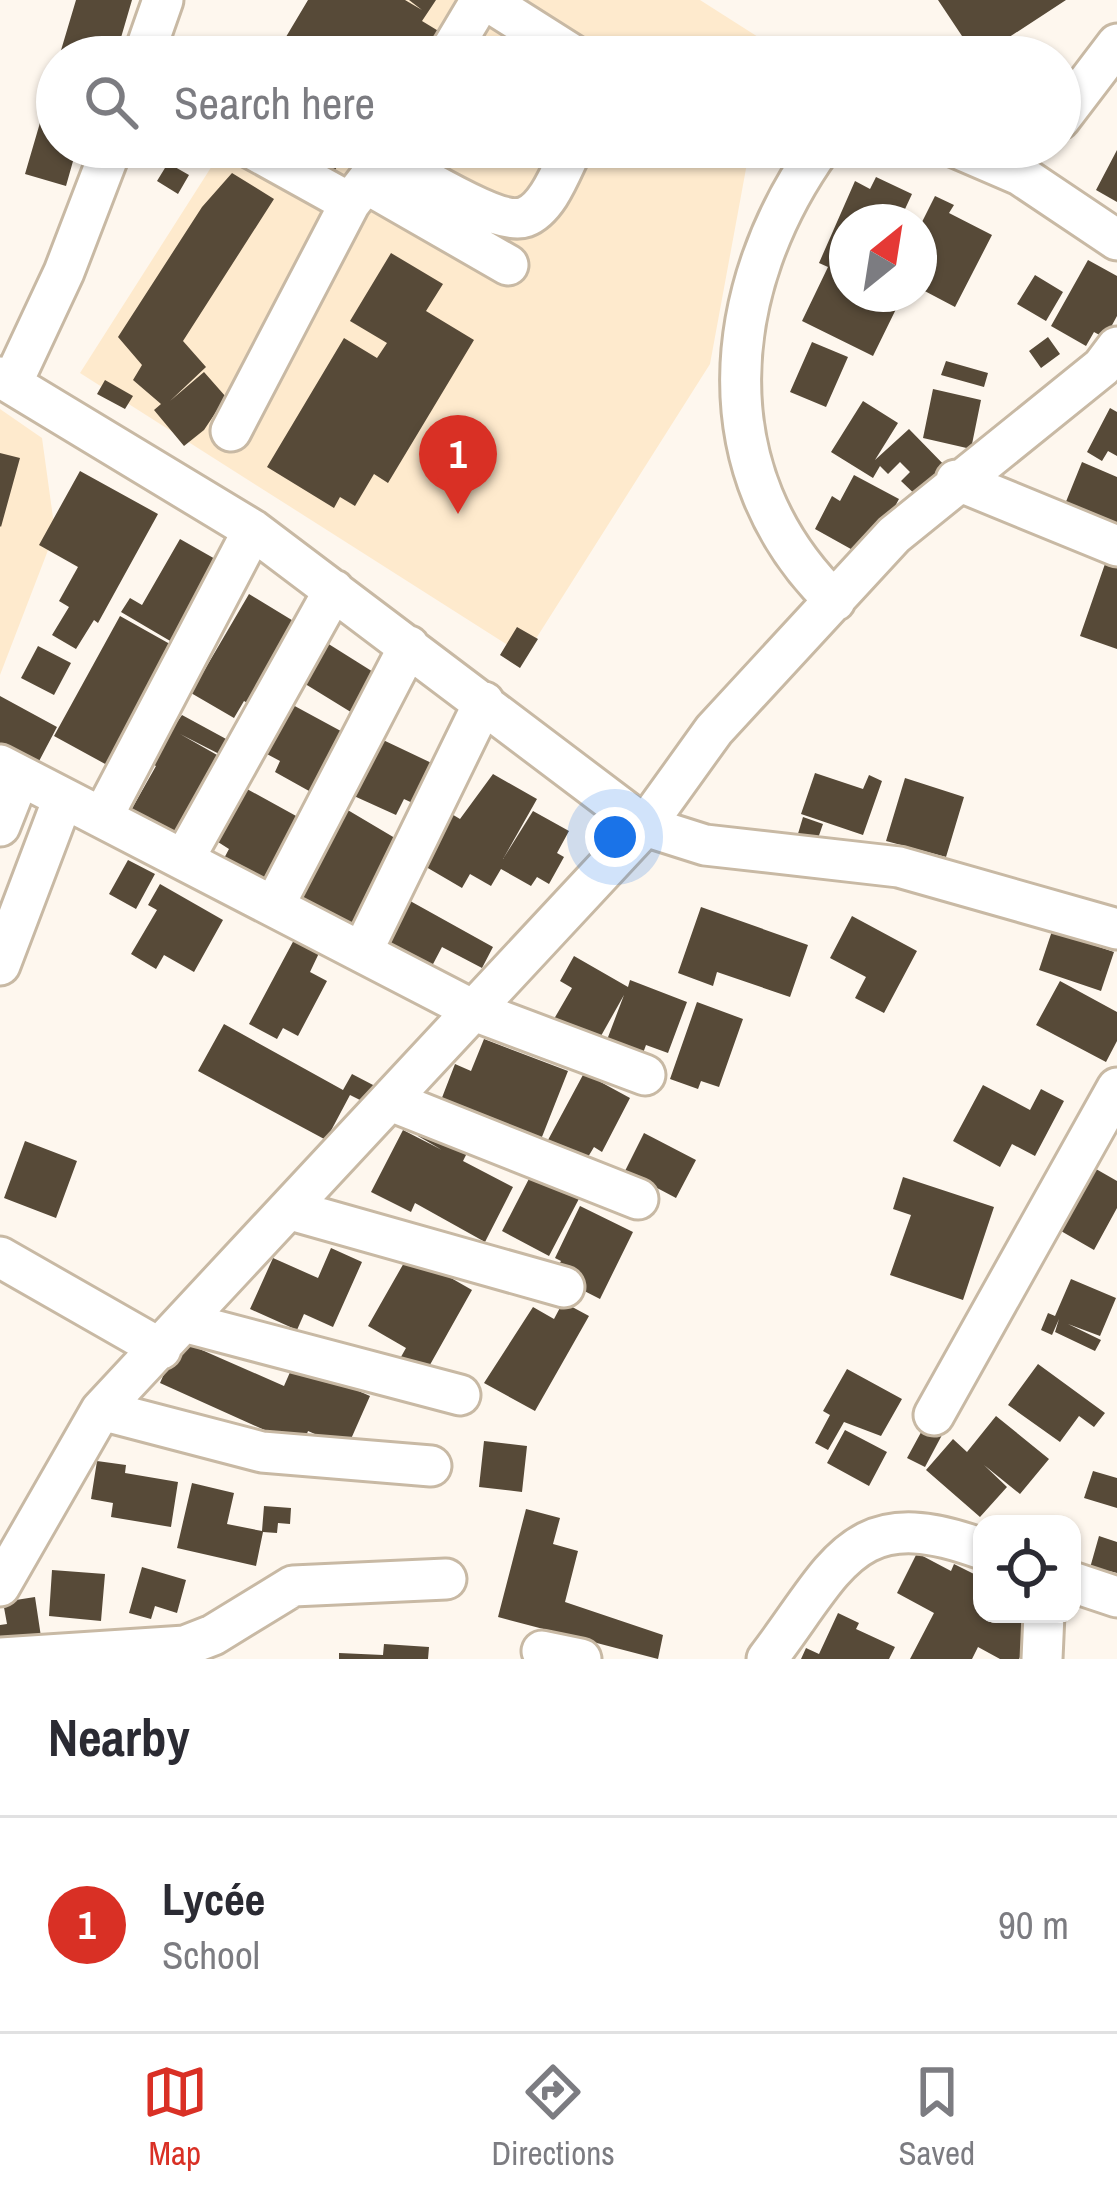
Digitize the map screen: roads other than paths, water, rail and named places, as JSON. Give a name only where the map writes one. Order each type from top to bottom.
[{"type":"street","points":[[150,36],[163,0]]},
{"type":"street","points":[[461,36],[484,0],[542,36]]},
{"type":"street","points":[[1081,91],[1117,44]]},
{"type":"street","points":[[104,168],[64,272],[6,379],[253,530],[645,826],[705,845],[899,866],[1117,929]]},
{"type":"street","points":[[374,173],[501,218],[526,217],[545,201],[562,168]]},
{"type":"street","points":[[808,168],[769,234],[748,299],[740,351],[742,416],[749,464],[799,567],[835,601]]},
{"type":"street","points":[[1038,168],[1117,240]]},
{"type":"street","points":[[374,173],[508,265]]},
{"type":"street","points":[[230,431],[374,173]]},
{"type":"street","points":[[0,1586],[101,1410],[477,1012],[645,826],[714,730],[894,535],[956,480],[1102,367],[1117,347]]},
{"type":"street","points":[[956,480],[1117,546]]},
{"type":"street","points":[[104,816],[253,530]]},
{"type":"street","points":[[184,859],[334,590]]},
{"type":"street","points":[[274,906],[410,646]]},
{"type":"street","points":[[362,952],[484,702]]},
{"type":"street","points":[[0,826],[9,771],[477,1012],[645,1075]]},
{"type":"street","points":[[0,965],[63,799]]},
{"type":"street","points":[[934,1415],[1117,1088]]},
{"type":"street","points":[[391,1101],[638,1199]]},
{"type":"street","points":[[291,1210],[563,1287]]},
{"type":"street","points":[[0,1257],[174,1336],[460,1395]]},
{"type":"street","points":[[101,1410],[262,1452],[431,1466]]},
{"type":"street","points":[[767,1659],[849,1552],[891,1530],[934,1531],[973,1546]]},
{"type":"street","points":[[0,1658],[185,1646],[213,1635],[293,1586],[446,1579]]},
{"type":"street","points":[[1081,1585],[1117,1597]]},
{"type":"street","points":[[1042,1659],[1044,1623]]},
{"type":"street","points":[[542,1651],[581,1659]]},
{"type":"place","name":"Lycée","points":[[458,514]]}]
